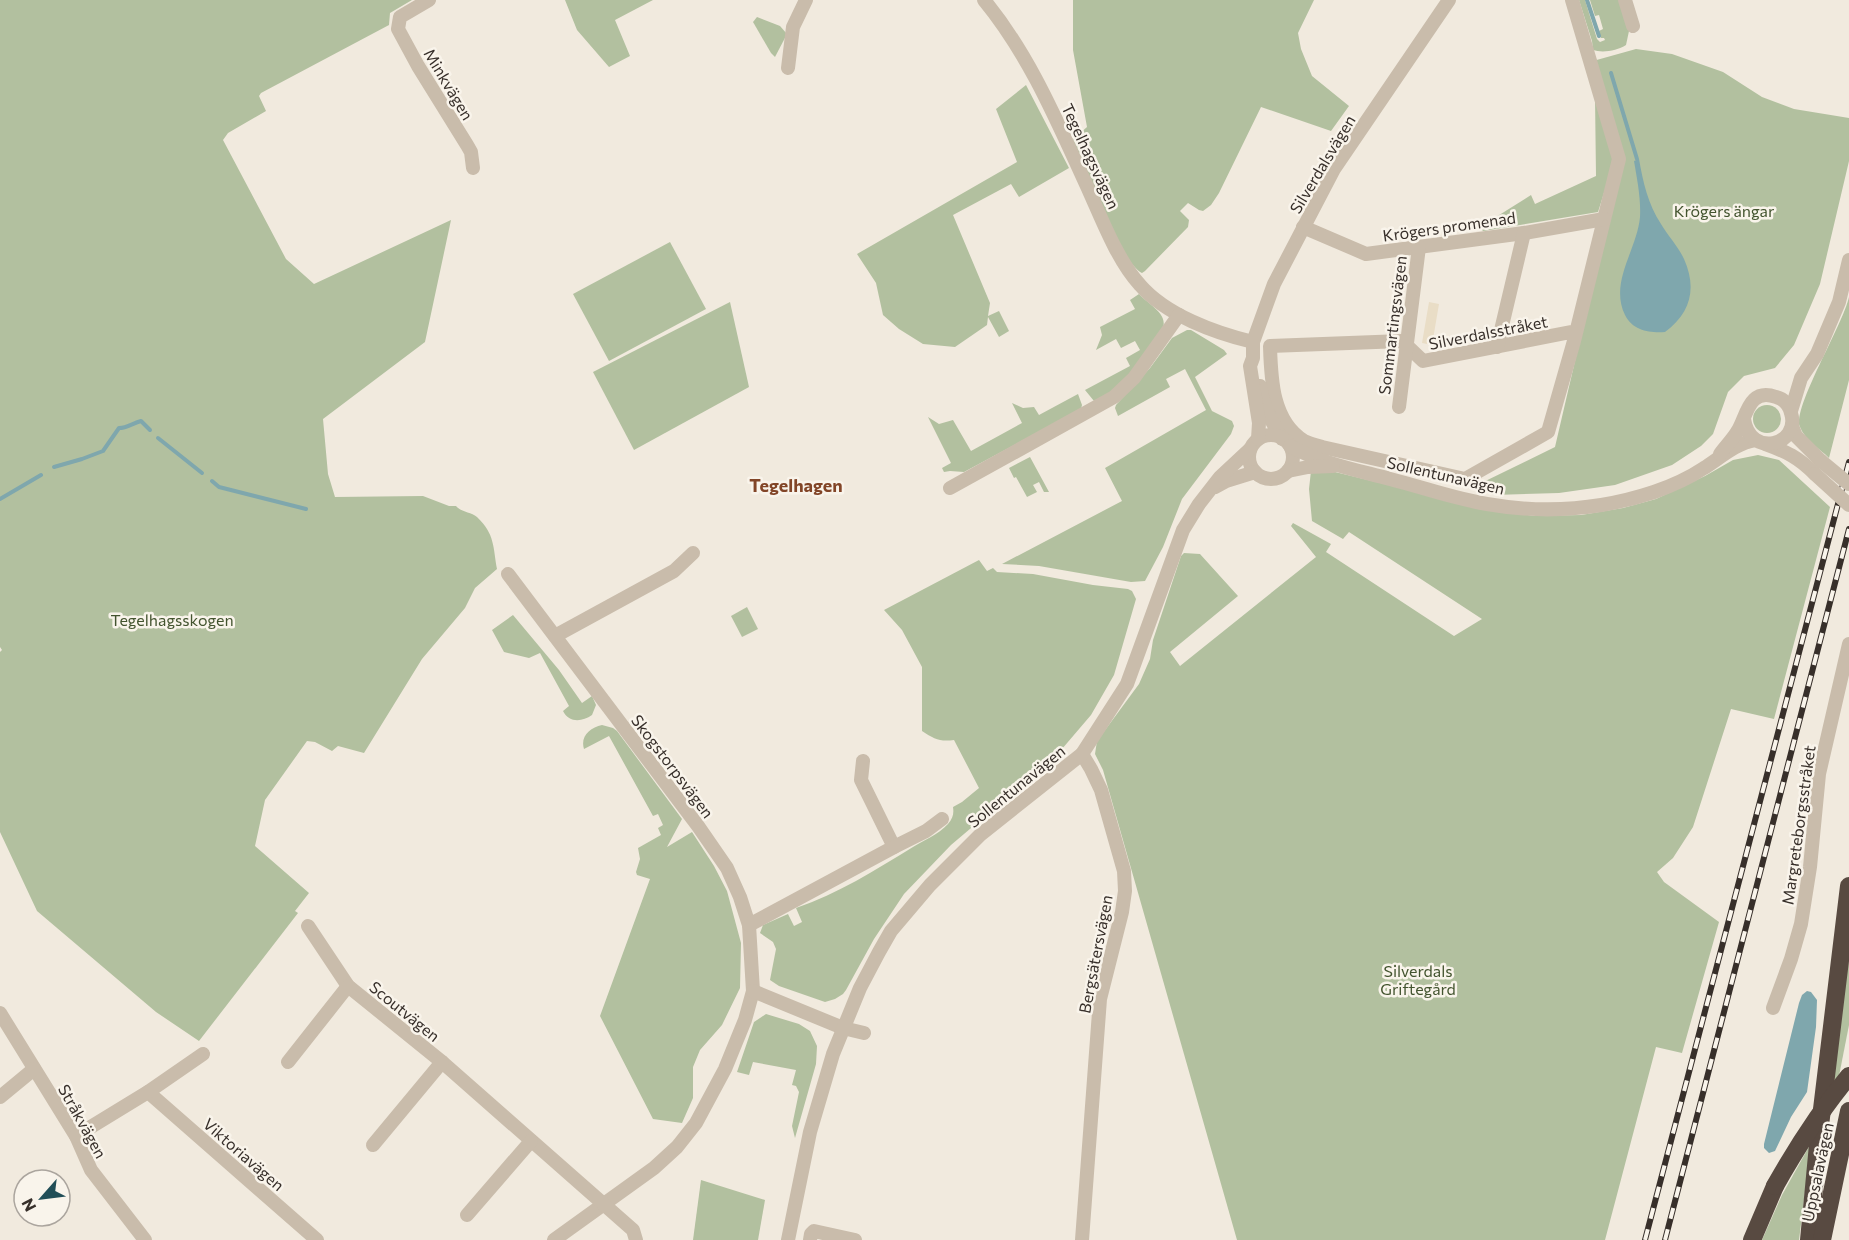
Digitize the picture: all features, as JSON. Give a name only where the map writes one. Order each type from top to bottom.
[{"type":"highway","points":[[1809,1240],[1819,1134],[1849,886]]},
{"type":"highway","points":[[1752,1240],[1774,1186],[1804,1135],[1849,1076]]},
{"type":"highway","name":"Uppsalavägen","points":[[1822,1240],[1849,1111]]},
{"type":"street","name":"Minkvägen","points":[[429,0],[400,17],[398,29],[471,152],[473,168]]},
{"type":"street","points":[[788,68],[793,27],[806,0]]},
{"type":"street","name":"Tegelhagsvägen","points":[[984,0],[1031,69],[1116,249],[1138,284],[1156,301],[1179,315],[1233,338],[1253,342]]},
{"type":"street","name":"Silverdalsvägen","points":[[1254,444],[1258,423],[1250,366],[1253,358],[1253,342],[1274,284],[1334,169],[1449,0]]},
{"type":"street","points":[[1572,0],[1618,159],[1576,331]]},
{"type":"street","points":[[1625,0],[1633,26]]},
{"type":"street","name":"Krögers promenad","points":[[1303,227],[1366,254],[1604,219]]},
{"type":"street","points":[[1497,347],[1524,232]]},
{"type":"street","name":"Sommartingsvägen","points":[[1399,407],[1419,247]]},
{"type":"street","name":"Sollentunavägen","points":[[1286,442],[1308,455],[1341,466],[1486,504],[1538,510],[1582,508],[1628,500],[1658,491],[1684,479],[1744,443],[1778,442],[1784,438],[1792,426],[1791,411],[1801,378],[1817,354],[1839,302],[1849,260]]},
{"type":"street","points":[[950,488],[1114,397],[1134,378],[1179,315]]},
{"type":"street","name":"Silverdalsstråket","points":[[1576,331],[1548,432],[1466,479],[1322,447],[1303,440],[1293,431],[1278,409],[1274,398],[1270,346],[1402,341],[1423,362],[1576,331]]},
{"type":"street","name":"Silverdalsvägen","points":[[1253,358],[1258,369],[1265,406],[1274,428],[1286,442]]},
{"type":"street","name":"Sollentunavägen","points":[[1714,460],[1737,432],[1750,403],[1765,395],[1774,396],[1801,378]]},
{"type":"street","points":[[1774,396],[1782,399],[1791,411]]},
{"type":"street","points":[[1744,418],[1749,435],[1759,442],[1790,453],[1803,462],[1849,484]]},
{"type":"street","points":[[1792,426],[1818,468],[1849,505]]},
{"type":"street","points":[[1265,436],[1276,436],[1286,442],[1293,459],[1288,471],[1274,479],[1261,477],[1255,472],[1250,464],[1254,444],[1265,436]]},
{"type":"street","name":"Sollentunavägen","points":[[788,1240],[810,1132],[843,1028],[860,988],[891,932],[930,885],[980,835],[1082,754],[1127,684],[1183,530],[1220,477],[1254,444]]},
{"type":"street","name":"Sollentunavägen","points":[[1288,471],[1308,467],[1341,466]]},
{"type":"street","name":"Sollentunavägen","points":[[1213,489],[1226,481],[1255,472]]},
{"type":"street","points":[[555,636],[674,571],[693,554]]},
{"type":"street","name":"Skogstorpsvägen","points":[[508,574],[698,826],[727,868],[749,925],[753,991],[745,1020],[725,1069],[696,1123],[677,1147],[654,1168],[554,1240]]},
{"type":"street","name":"Margreteborgsstråket","points":[[1773,1008],[1801,924],[1810,867],[1819,774],[1849,644]]},
{"type":"street","name":"Bergsätersvägen","points":[[1082,754],[1101,790],[1124,871],[1125,891],[1122,912],[1100,999],[1082,1240]]},
{"type":"street","points":[[863,761],[861,780],[894,847]]},
{"type":"street","points":[[749,925],[926,831],[942,819]]},
{"type":"street","name":"Scoutvägen","points":[[308,926],[348,986],[442,1062],[531,1140],[633,1230],[636,1240]]},
{"type":"street","name":"Scoutvägen","points":[[288,1062],[348,986]]},
{"type":"street","points":[[753,991],[843,1028],[864,1033]]},
{"type":"street","name":"Stråkvägen","points":[[0,1013],[76,1136],[91,1170],[144,1240]]},
{"type":"street","points":[[76,1136],[148,1092],[202,1054]]},
{"type":"street","name":"Scoutvägen","points":[[373,1144],[442,1062]]},
{"type":"street","points":[[0,1097],[34,1069]]},
{"type":"street","name":"Viktoriavägen","points":[[148,1092],[317,1240]]},
{"type":"street","points":[[467,1215],[531,1140]]},
{"type":"street","points":[[810,1240],[814,1231],[855,1240]]},
{"type":"green space","name":"Tegelhagsskogen","points":[[0,0],[412,0],[390,13],[389,25],[261,93],[259,96],[266,111],[228,133],[223,140],[286,259],[314,284],[451,220],[425,342],[323,419],[328,474],[335,497],[423,496],[449,506],[456,506],[475,515],[490,535],[497,569],[475,588],[465,608],[422,659],[364,753],[338,746],[332,751],[315,742],[307,741],[265,800],[255,846],[309,893],[295,911],[298,913],[199,1041],[156,1012],[37,911],[0,832],[0,652],[2,650],[0,647]]},
{"type":"green space","points":[[565,0],[653,0],[615,20],[630,56],[609,67],[577,30]]},
{"type":"green space","points":[[1073,0],[1314,0],[1298,33],[1301,49],[1312,76],[1349,106],[1331,131],[1261,107],[1211,205],[1203,211],[1188,203],[1180,211],[1189,220],[1188,227],[1142,273],[1133,266],[1113,234],[1070,142],[1087,127],[1073,50]]},
{"type":"green space","points":[[1579,0],[1585,0],[1597,39],[1600,42],[1605,40],[1601,38],[1599,31],[1603,29],[1599,15],[1595,16],[1590,0],[1620,0],[1629,31],[1626,45],[1610,51],[1593,50]]},
{"type":"green space","points":[[757,17],[780,26],[787,34],[775,57],[753,22]]},
{"type":"green space","name":"Krögers ängar","points":[[1636,49],[1672,54],[1723,72],[1762,97],[1794,109],[1849,118],[1849,161],[1820,284],[1794,345],[1775,368],[1744,376],[1728,392],[1713,434],[1701,446],[1672,465],[1615,485],[1559,493],[1494,495],[1471,488],[1555,447],[1622,159],[1593,61]]},
{"type":"green space","points":[[1026,85],[1069,168],[1019,197],[1011,184],[953,215],[990,303],[988,316],[999,311],[1009,331],[999,337],[988,317],[987,325],[955,347],[923,344],[899,329],[883,315],[876,283],[857,254],[1017,162],[996,109]]},
{"type":"green space","points":[[1595,97],[1614,161],[1598,212],[1483,231],[1480,227],[1531,195],[1535,204],[1596,176]]},
{"type":"green space","points":[[670,242],[706,309],[609,361],[573,294]]},
{"type":"green space","points":[[1139,294],[1163,318],[1163,329],[1123,381],[1104,397],[1094,401],[1085,390],[1130,366],[1126,358],[1140,350],[1135,341],[1121,348],[1116,339],[1096,350],[1102,335],[1100,327],[1135,309],[1130,300]]},
{"type":"green space","points":[[1849,297],[1849,380],[1829,458],[1805,436],[1800,427],[1800,417],[1810,385]]},
{"type":"green space","points":[[730,302],[749,387],[634,450],[593,372]]},
{"type":"green space","points":[[1191,330],[1227,354],[1195,377],[1212,411],[1232,421],[1234,426],[1231,434],[1182,499],[1163,547],[1145,581],[1131,582],[1039,566],[1002,564],[1122,501],[1105,468],[1206,410],[1185,369],[1166,379],[1170,387],[1118,416],[1115,408],[1150,368],[1172,338]]},
{"type":"green space","points":[[1078,394],[1081,409],[964,472],[944,472],[942,468],[951,463],[928,417],[939,424],[953,420],[971,451],[1022,423],[1012,403],[1023,408],[1034,407],[1039,415]]},
{"type":"green space","points":[[1767,405],[1777,409],[1781,419],[1777,429],[1767,433],[1757,429],[1753,419],[1757,409]]},
{"type":"green space","name":"Silverdals Griftegård","points":[[1758,455],[1779,460],[1830,507],[1774,719],[1731,709],[1693,827],[1673,858],[1657,872],[1664,882],[1719,922],[1682,1053],[1656,1047],[1605,1240],[1237,1240],[1103,770],[1095,754],[1097,741],[1139,684],[1150,659],[1153,640],[1181,556],[1184,553],[1200,554],[1238,596],[1170,652],[1180,666],[1316,557],[1291,526],[1293,523],[1331,544],[1326,552],[1454,636],[1482,619],[1349,532],[1343,539],[1312,521],[1309,489],[1311,471],[1335,472],[1492,510],[1535,516],[1581,515],[1623,508],[1656,499],[1733,460]]},
{"type":"green space","points":[[1030,457],[1049,492],[1044,492],[1039,482],[1033,485],[1037,492],[1027,497],[1009,468]]},
{"type":"green space","points":[[979,560],[987,571],[993,568],[997,572],[1033,574],[1132,591],[1136,599],[1114,675],[1091,715],[1056,756],[951,845],[904,894],[874,939],[843,994],[825,1002],[779,986],[770,980],[776,949],[773,942],[760,933],[763,925],[788,914],[794,926],[802,922],[796,908],[841,889],[935,834],[951,820],[953,807],[979,788],[954,740],[937,739],[922,731],[922,667],[902,630],[884,610]]},
{"type":"green space","points":[[747,607],[758,629],[742,637],[731,616]]},
{"type":"green space","points":[[513,615],[559,670],[582,703],[592,696],[596,705],[592,715],[576,720],[566,715],[563,711],[569,706],[540,653],[529,658],[504,652],[492,630]]},
{"type":"green space","points":[[602,725],[617,731],[682,819],[667,847],[692,832],[714,866],[727,891],[741,943],[740,988],[722,1025],[700,1050],[693,1067],[693,1098],[682,1123],[653,1119],[600,1016],[650,879],[637,875],[640,859],[638,848],[661,835],[658,828],[663,825],[658,814],[653,816],[609,736],[584,749],[583,740],[587,733]]},
{"type":"green space","points":[[1849,934],[1849,1025],[1839,1076],[1831,1085]]},
{"type":"green space","points":[[766,1014],[799,1024],[810,1031],[817,1046],[816,1064],[795,1138],[792,1126],[799,1092],[796,1086],[792,1085],[796,1070],[753,1062],[749,1075],[737,1072],[754,1022]]},
{"type":"green space","points":[[1811,1143],[1799,1240],[1762,1240],[1782,1195]]},
{"type":"green space","points":[[701,1180],[765,1200],[758,1240],[693,1240]]},
{"type":"shaded area","points":[[1429,302],[1439,304],[1432,345],[1422,343]]},
{"type":"water","points":[[1639,159],[1649,201],[1656,216],[1682,254],[1690,280],[1691,290],[1686,308],[1674,325],[1665,332],[1637,328],[1628,320],[1621,303],[1622,278],[1640,217],[1634,161]]},
{"type":"water","points":[[1807,991],[1811,992],[1817,1000],[1816,1027],[1807,1092],[1791,1117],[1775,1151],[1769,1153],[1764,1148],[1764,1144],[1799,1003],[1802,995]]},
{"type":"waterway","points":[[1587,0],[1599,36]]},
{"type":"waterway","points":[[1611,73],[1637,159]]},
{"type":"waterway","points":[[54,467],[103,451],[119,428],[141,421],[150,430]]},
{"type":"waterway","points":[[158,438],[202,473]]},
{"type":"waterway","points":[[0,499],[41,475]]},
{"type":"waterway","points":[[212,481],[219,487],[306,509]]},
{"type":"railway","points":[[1645,1240],[1849,462]]},
{"type":"railway","points":[[1665,1240],[1849,529]]},
{"type":"district","name":"Tegelhagen","points":[[796,485]]}]
